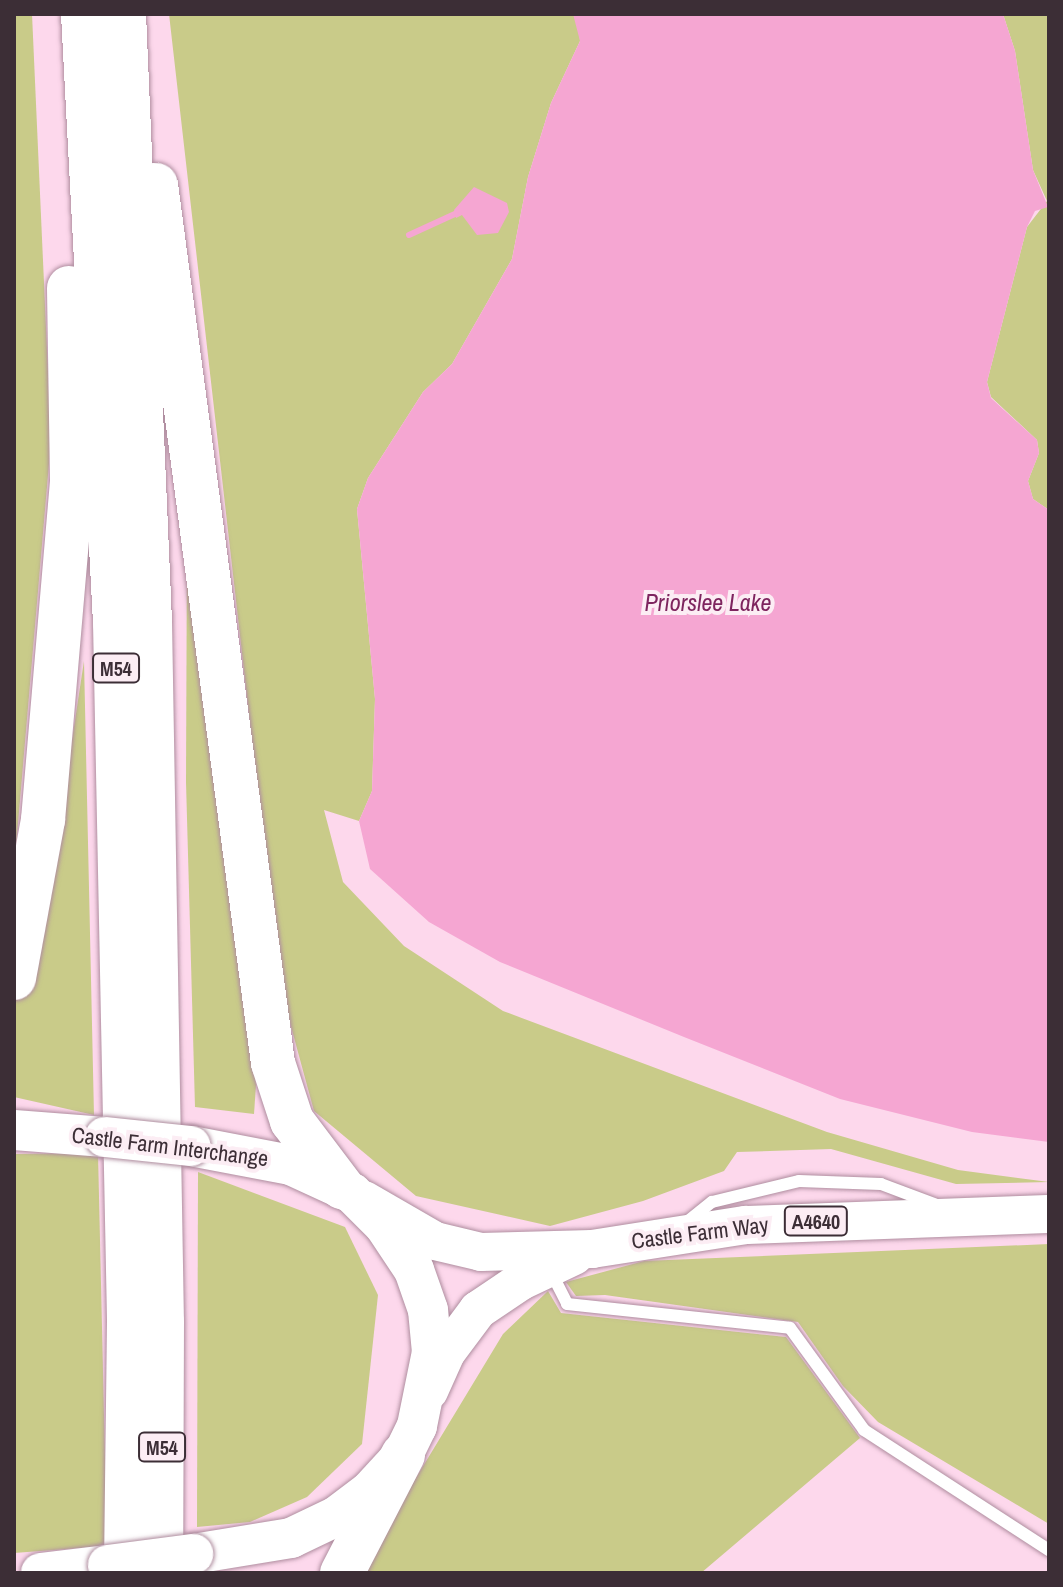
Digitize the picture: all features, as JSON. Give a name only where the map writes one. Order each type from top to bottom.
[{"type":"highway","points":[[14,978],[43,820],[72,480],[65,14]]},
{"type":"highway","name":"M54","points":[[83,14],[115,622],[129,1322],[117,1569]]},
{"type":"highway","name":"M54","points":[[124,14],[150,622],[162,1322],[177,1563]]},
{"type":"highway","points":[[133,14],[273,1063],[292,1121],[347,1190]]},
{"type":"highway","name":"Castle Farm Interchange","points":[[14,1130],[191,1146],[291,1165],[347,1190],[405,1254],[423,1290],[431,1329],[426,1397],[403,1455],[370,1491],[308,1532],[177,1563],[41,1573]]},
{"type":"highway","points":[[342,1573],[403,1455]]},
{"type":"main road","name":"Castle Farm Way","points":[[347,1190],[435,1241],[481,1252],[592,1249],[672,1234],[746,1225],[1049,1214]]},
{"type":"main road","name":"Castle Farm Way","points":[[426,1397],[446,1353],[478,1310],[548,1267],[592,1249]]},
{"type":"lane","points":[[548,1267],[567,1304],[790,1328],[864,1430],[1049,1550]]},
{"type":"green space","points":[[14,14],[32,14],[51,440],[14,870]]},
{"type":"green space","points":[[169,14],[573,14],[579,26],[580,41],[551,103],[528,177],[512,259],[452,364],[423,392],[368,478],[357,509],[375,699],[372,791],[359,821],[324,810],[343,882],[404,946],[503,1011],[827,1132],[958,1170],[1049,1182],[956,1184],[831,1149],[737,1152],[724,1171],[643,1201],[550,1226],[416,1196],[314,1111],[280,986]]},
{"type":"green space","points":[[1003,14],[1049,14],[1049,510],[1033,499],[1028,481],[1039,453],[1037,440],[991,397],[987,382],[1027,227],[1047,201],[1033,170],[1015,51]]},
{"type":"green space","points":[[187,537],[256,1085],[254,1114],[195,1107],[186,782]]},
{"type":"green space","points":[[84,661],[94,1115],[14,1097],[14,1004],[46,911]]},
{"type":"green space","points":[[98,1153],[107,1546],[14,1553],[14,1154]]},
{"type":"green space","points":[[198,1172],[345,1227],[378,1295],[362,1444],[307,1497],[250,1522],[197,1527]]},
{"type":"green space","points":[[1049,1244],[1049,1524],[878,1422],[843,1386],[798,1322],[605,1295],[576,1296],[566,1282],[644,1261]]},
{"type":"green space","points":[[548,1291],[561,1313],[786,1337],[860,1438],[701,1573],[363,1573],[376,1544],[503,1334]]},
{"type":"water","name":"Priorslee Lake","points":[[573,14],[1003,14],[1015,51],[1033,170],[1048,207],[1035,211],[1027,227],[987,382],[991,398],[1037,440],[1039,453],[1028,481],[1033,499],[1049,510],[1049,1142],[972,1132],[840,1099],[684,1037],[500,962],[429,922],[370,869],[359,821],[372,791],[375,699],[357,509],[368,478],[423,392],[452,364],[512,259],[528,177],[551,103],[580,41]]},
{"type":"water","points":[[474,187],[507,203],[509,212],[498,233],[477,235],[462,215],[456,218],[454,210]]},
{"type":"waterway","points":[[409,235],[455,214]]}]
